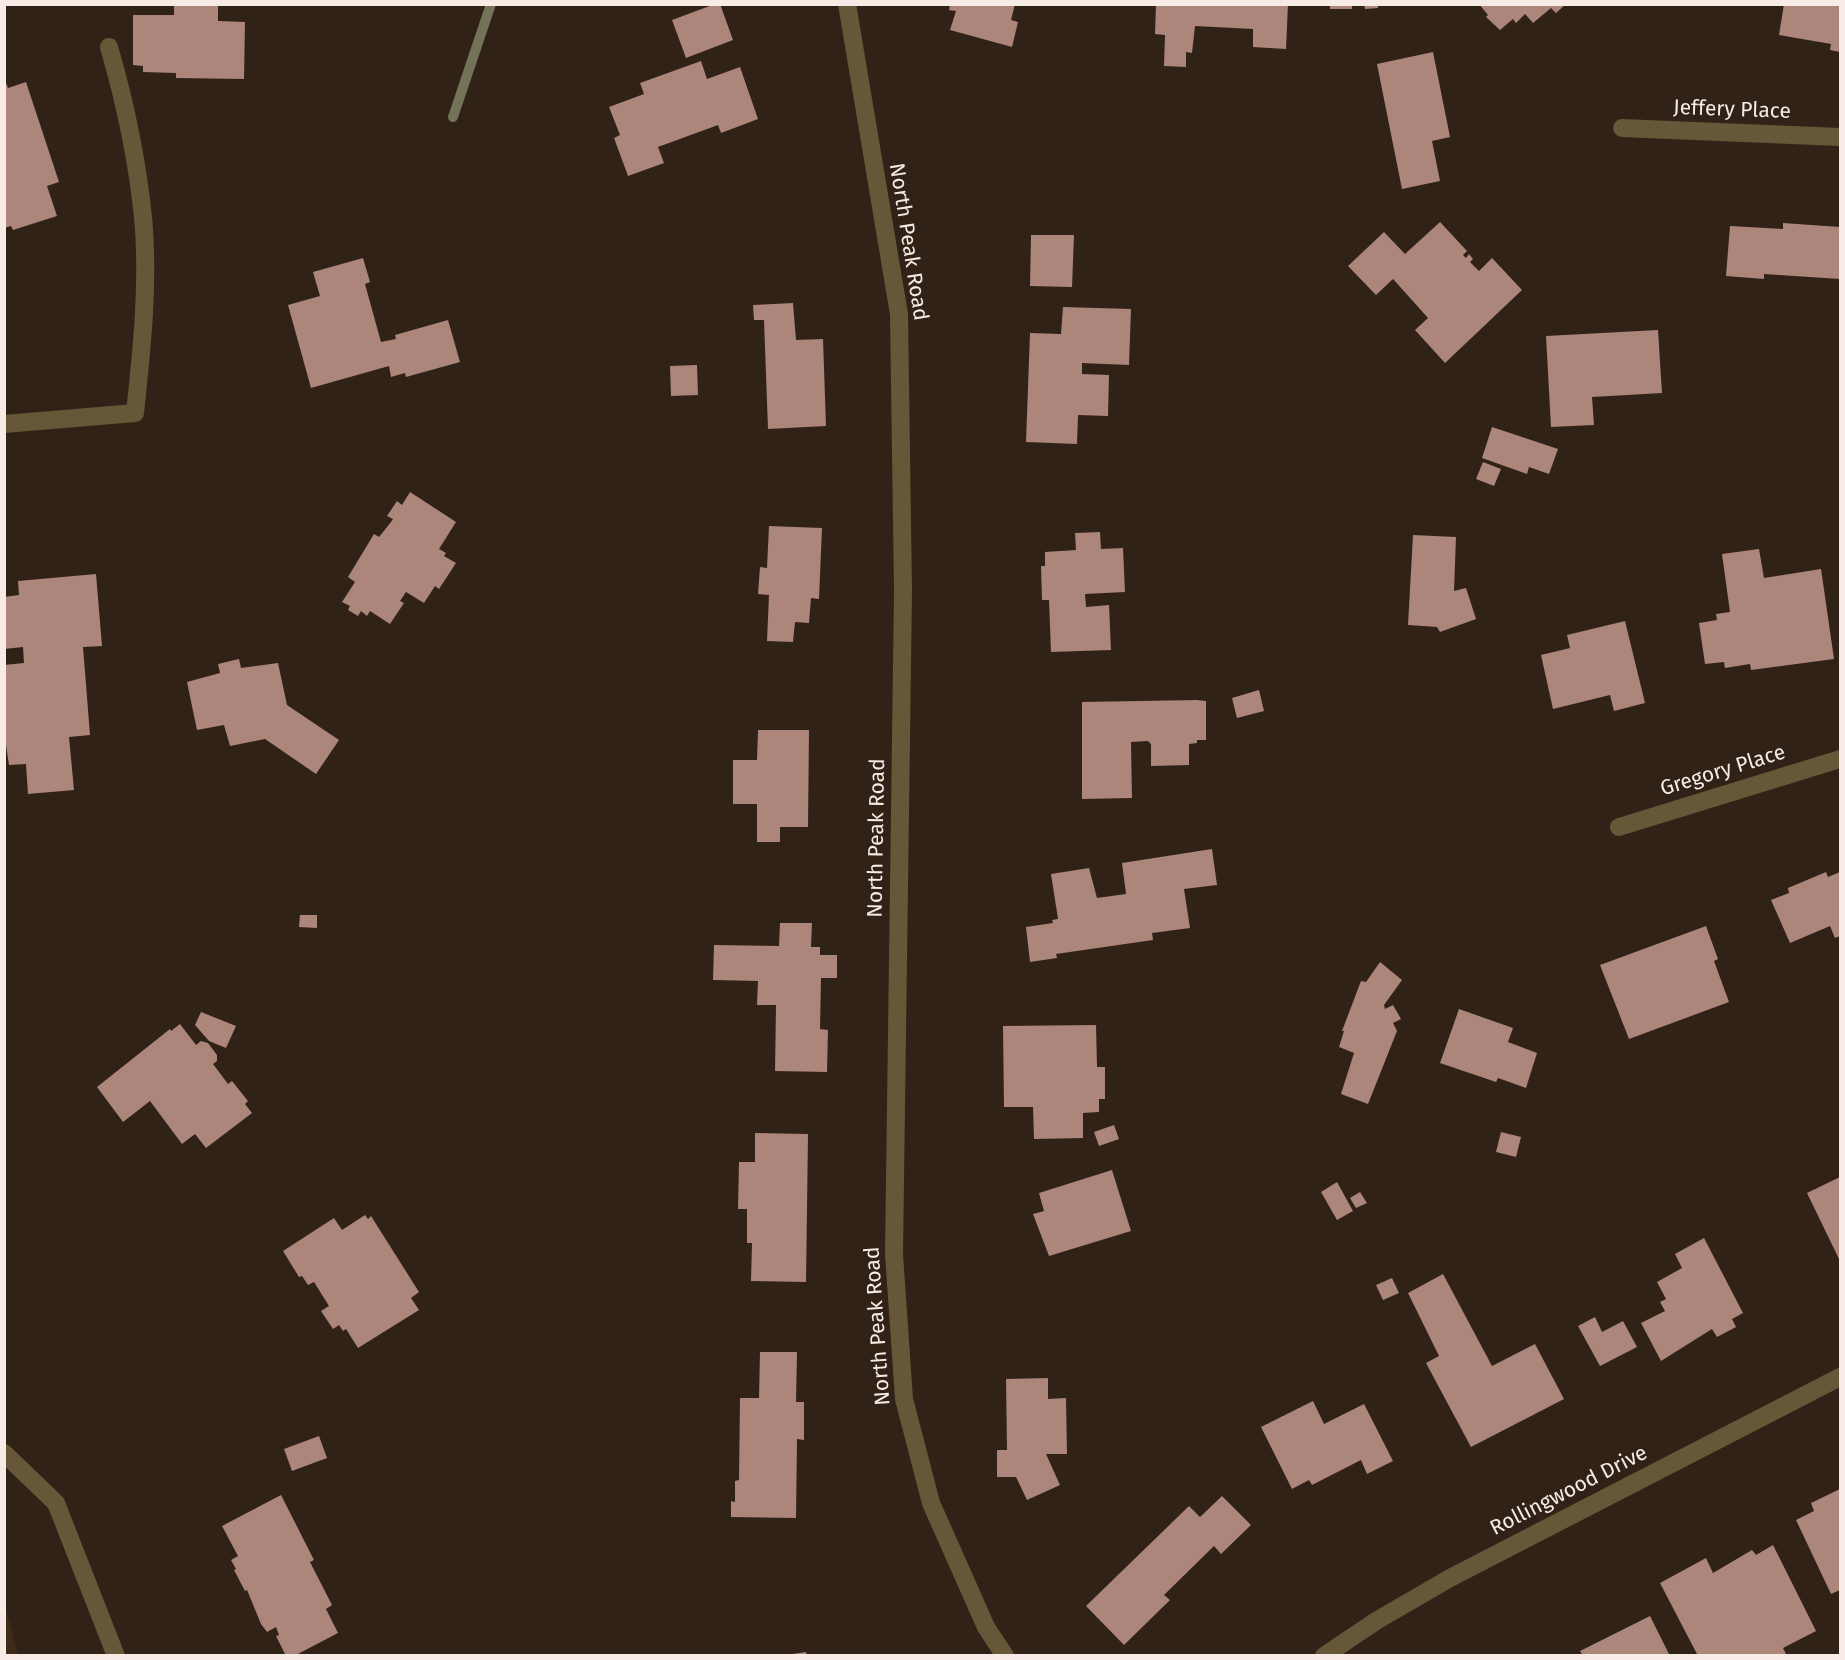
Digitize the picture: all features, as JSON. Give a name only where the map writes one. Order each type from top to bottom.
[{"type":"street","name":"North Peak Road","points":[[847,4],[899,314],[903,591],[894,1254],[904,1399],[931,1503],[987,1627],[1005,1656]]},
{"type":"street","points":[[4,424],[135,413],[144,325],[143,218],[125,105],[109,47]]},
{"type":"street","name":"Jeffery Place","points":[[1622,128],[1840,137]]},
{"type":"street","name":"Gregory Place","points":[[1619,827],[1840,759]]},
{"type":"street","name":"Rollingwood Drive","points":[[1324,1656],[1450,1578],[1840,1377]]},
{"type":"street","points":[[4,1453],[56,1503],[116,1656]]},
{"type":"shaded area","points":[[5,1605],[18,1655],[5,1655]]},
{"type":"building","points":[[174,4],[218,4],[218,21],[245,22],[244,79],[176,78],[176,73],[143,72],[143,66],[133,65],[133,15],[174,15]]},
{"type":"building","points":[[720,4],[733,40],[686,58],[672,20]]},
{"type":"building","points":[[950,4],[1015,4],[1011,20],[1018,22],[1012,47],[950,30],[956,11],[949,10]]},
{"type":"building","points":[[1156,4],[1288,4],[1286,49],[1253,47],[1253,29],[1195,26],[1192,53],[1186,52],[1186,67],[1164,66],[1165,35],[1155,34]]},
{"type":"building","points":[[1364,4],[1378,4],[1378,8],[1365,9]]},
{"type":"building","points":[[1479,4],[1566,4],[1556,13],[1551,8],[1533,23],[1525,14],[1516,23],[1513,19],[1500,30],[1486,17],[1488,15]]},
{"type":"building","points":[[1784,4],[1840,4],[1840,52],[1830,50],[1831,44],[1779,35]]},
{"type":"building","points":[[1330,5],[1352,5],[1352,9],[1330,9]]},
{"type":"building","points":[[1433,52],[1450,137],[1432,141],[1440,181],[1402,189],[1377,64]]},
{"type":"building","points":[[701,61],[707,79],[740,67],[758,119],[721,133],[718,125],[658,147],[664,163],[628,176],[614,138],[620,135],[609,107],[644,94],[640,83]]},
{"type":"building","points":[[4,78],[8,88],[26,82],[59,182],[47,186],[57,216],[13,230],[11,226],[4,228]]},
{"type":"building","points":[[1440,222],[1467,251],[1463,255],[1466,258],[1469,254],[1473,259],[1470,262],[1479,271],[1492,258],[1522,290],[1445,363],[1415,330],[1428,318],[1393,279],[1376,295],[1348,266],[1384,232],[1405,254]]},
{"type":"building","points":[[1783,223],[1840,227],[1840,279],[1764,274],[1764,279],[1726,276],[1730,226],[1783,229]]},
{"type":"building","points":[[1031,235],[1074,235],[1072,287],[1030,286]]},
{"type":"building","points":[[363,258],[370,282],[365,284],[381,342],[396,339],[395,335],[448,320],[460,362],[406,377],[405,373],[391,377],[389,366],[311,388],[288,305],[320,296],[313,272]]},
{"type":"building","points":[[793,303],[796,340],[823,339],[826,426],[768,429],[764,320],[754,320],[753,305]]},
{"type":"building","points":[[1063,307],[1131,309],[1129,365],[1082,363],[1082,374],[1109,375],[1108,416],[1078,415],[1077,444],[1026,442],[1030,333],[1061,334]]},
{"type":"building","points":[[1658,330],[1662,393],[1592,397],[1594,425],[1551,427],[1546,336]]},
{"type":"building","points":[[697,365],[698,395],[671,396],[670,366]]},
{"type":"building","points":[[1492,427],[1558,449],[1549,474],[1529,467],[1527,474],[1482,458]]},
{"type":"building","points":[[1483,462],[1501,469],[1494,486],[1476,479]]},
{"type":"building","points":[[410,492],[456,522],[439,549],[446,553],[444,556],[456,563],[439,589],[435,586],[424,603],[406,592],[400,601],[404,603],[390,624],[370,611],[367,616],[361,611],[358,616],[348,610],[350,606],[342,602],[355,582],[348,577],[374,534],[379,537],[393,519],[387,516],[397,501],[402,505]]},
{"type":"building","points":[[769,526],[822,528],[819,599],[811,598],[809,623],[795,622],[793,642],[767,641],[769,595],[758,594],[760,567],[767,568]]},
{"type":"building","points":[[1100,532],[1101,549],[1123,548],[1125,592],[1085,594],[1086,607],[1109,605],[1111,650],[1051,652],[1049,600],[1042,600],[1041,566],[1045,566],[1045,552],[1076,550],[1075,533]]},
{"type":"building","points":[[1413,535],[1456,537],[1454,591],[1466,588],[1476,619],[1440,632],[1437,627],[1408,625]]},
{"type":"building","points":[[1759,549],[1764,578],[1821,569],[1834,659],[1751,670],[1750,664],[1725,668],[1724,662],[1705,664],[1699,623],[1717,620],[1716,614],[1730,612],[1722,554]]},
{"type":"building","points":[[96,574],[102,646],[83,647],[90,735],[69,737],[74,790],[28,794],[26,764],[9,765],[4,732],[4,665],[24,663],[23,647],[4,649],[4,597],[19,595],[18,581]]},
{"type":"building","points":[[1625,621],[1645,703],[1614,711],[1610,695],[1553,709],[1541,655],[1570,648],[1567,635]]},
{"type":"building","points":[[239,659],[241,668],[278,663],[287,705],[339,740],[316,774],[265,739],[230,746],[224,725],[197,730],[187,682],[220,673],[218,664]]},
{"type":"building","points":[[1259,690],[1264,711],[1237,718],[1232,698]]},
{"type":"building","points":[[1206,701],[1206,740],[1197,740],[1197,743],[1189,744],[1189,765],[1151,766],[1151,744],[1148,741],[1131,742],[1132,798],[1082,799],[1082,702]]},
{"type":"building","points":[[758,730],[809,730],[808,827],[780,827],[780,842],[757,842],[757,804],[733,804],[733,760],[757,760]]},
{"type":"building","points":[[1212,849],[1217,885],[1184,889],[1190,928],[1152,933],[1153,940],[1056,954],[1057,958],[1030,962],[1026,927],[1053,923],[1052,920],[1058,919],[1051,874],[1089,868],[1097,898],[1126,894],[1122,863]]},
{"type":"building","points":[[1826,872],[1828,877],[1840,872],[1840,936],[1835,938],[1830,926],[1790,943],[1771,900],[1789,893],[1788,888]]},
{"type":"building","points":[[300,915],[317,915],[317,928],[299,927]]},
{"type":"building","points":[[780,923],[812,923],[811,947],[820,947],[820,955],[837,955],[837,978],[821,978],[820,1029],[828,1030],[827,1072],[775,1071],[776,1005],[757,1005],[758,981],[713,980],[714,945],[779,946]]},
{"type":"building","points":[[1706,926],[1718,959],[1714,961],[1729,1002],[1629,1039],[1600,965]]},
{"type":"building","points":[[1380,962],[1402,980],[1384,1005],[1385,1009],[1393,1005],[1401,1019],[1393,1023],[1397,1031],[1368,1104],[1341,1094],[1354,1053],[1339,1047],[1344,1031],[1342,1031],[1361,981],[1366,982]]},
{"type":"building","points":[[1459,1009],[1513,1028],[1508,1042],[1537,1053],[1526,1088],[1498,1078],[1496,1082],[1440,1063]]},
{"type":"building","points":[[201,1012],[236,1026],[226,1048],[209,1041],[195,1025]]},
{"type":"building","points":[[180,1024],[196,1045],[201,1041],[208,1043],[217,1055],[217,1061],[213,1064],[228,1084],[232,1081],[248,1101],[245,1104],[252,1113],[206,1148],[195,1134],[182,1144],[150,1101],[123,1122],[97,1087],[170,1029],[171,1031]]},
{"type":"building","points":[[1096,1025],[1097,1067],[1105,1067],[1105,1099],[1099,1099],[1099,1112],[1083,1113],[1083,1138],[1034,1139],[1033,1107],[1004,1107],[1003,1026]]},
{"type":"building","points":[[1114,1125],[1119,1139],[1099,1146],[1094,1132]]},
{"type":"building","points":[[1501,1132],[1521,1137],[1516,1157],[1496,1152]]},
{"type":"building","points":[[755,1133],[808,1134],[806,1282],[751,1281],[752,1243],[747,1243],[747,1209],[738,1209],[739,1162],[755,1162]]},
{"type":"building","points":[[1112,1170],[1131,1231],[1049,1256],[1033,1214],[1044,1211],[1039,1193]]},
{"type":"building","points":[[1840,1177],[1840,1258],[1839,1259],[1807,1193]]},
{"type":"building","points":[[1337,1182],[1353,1211],[1337,1220],[1321,1192]]},
{"type":"building","points":[[1360,1192],[1367,1203],[1356,1208],[1350,1198]]},
{"type":"building","points":[[365,1215],[368,1219],[371,1216],[419,1292],[411,1298],[419,1310],[358,1348],[346,1329],[343,1331],[339,1325],[333,1329],[321,1311],[329,1306],[314,1282],[308,1285],[302,1276],[299,1277],[283,1251],[334,1218],[342,1230]]},
{"type":"building","points":[[1704,1238],[1743,1313],[1732,1319],[1736,1327],[1717,1337],[1712,1329],[1661,1361],[1641,1323],[1665,1311],[1660,1302],[1666,1299],[1657,1282],[1682,1268],[1675,1254]]},
{"type":"building","points":[[1443,1274],[1492,1366],[1535,1344],[1564,1399],[1471,1447],[1426,1363],[1439,1356],[1408,1293]]},
{"type":"building","points":[[1392,1278],[1399,1293],[1383,1300],[1376,1285]]},
{"type":"building","points":[[1595,1317],[1602,1332],[1623,1321],[1637,1347],[1600,1366],[1578,1326]]},
{"type":"building","points":[[760,1352],[797,1352],[796,1402],[804,1402],[804,1440],[797,1439],[796,1518],[731,1517],[731,1501],[735,1502],[735,1481],[739,1480],[740,1398],[759,1398]]},
{"type":"building","points":[[1048,1378],[1048,1399],[1066,1398],[1067,1454],[1046,1454],[1060,1485],[1027,1500],[1016,1477],[997,1477],[997,1450],[1007,1450],[1006,1379]]},
{"type":"building","points":[[1313,1401],[1324,1424],[1364,1404],[1393,1461],[1367,1474],[1361,1460],[1312,1485],[1309,1480],[1292,1489],[1261,1427]]},
{"type":"building","points":[[319,1436],[327,1458],[292,1471],[284,1449]]},
{"type":"building","points":[[1840,1489],[1840,1590],[1831,1594],[1796,1520],[1814,1511],[1811,1503]]},
{"type":"building","points":[[281,1495],[314,1560],[310,1562],[332,1605],[326,1609],[338,1633],[294,1656],[286,1656],[276,1636],[279,1635],[276,1627],[267,1632],[261,1624],[247,1590],[245,1591],[234,1570],[236,1569],[231,1560],[238,1556],[222,1526]]},
{"type":"building","points":[[1222,1496],[1251,1525],[1221,1554],[1214,1546],[1164,1595],[1170,1600],[1124,1645],[1086,1606],[1189,1506],[1200,1517]]},
{"type":"building","points":[[1773,1545],[1816,1631],[1783,1648],[1787,1656],[1698,1656],[1660,1583],[1706,1558],[1713,1573],[1752,1550],[1756,1555]]},
{"type":"building","points":[[1650,1616],[1670,1656],[1583,1656],[1580,1651]]},
{"type":"building","points":[[806,1652],[807,1656],[792,1656],[792,1654]]},
{"type":"waterway","points":[[453,117],[491,4]]}]
